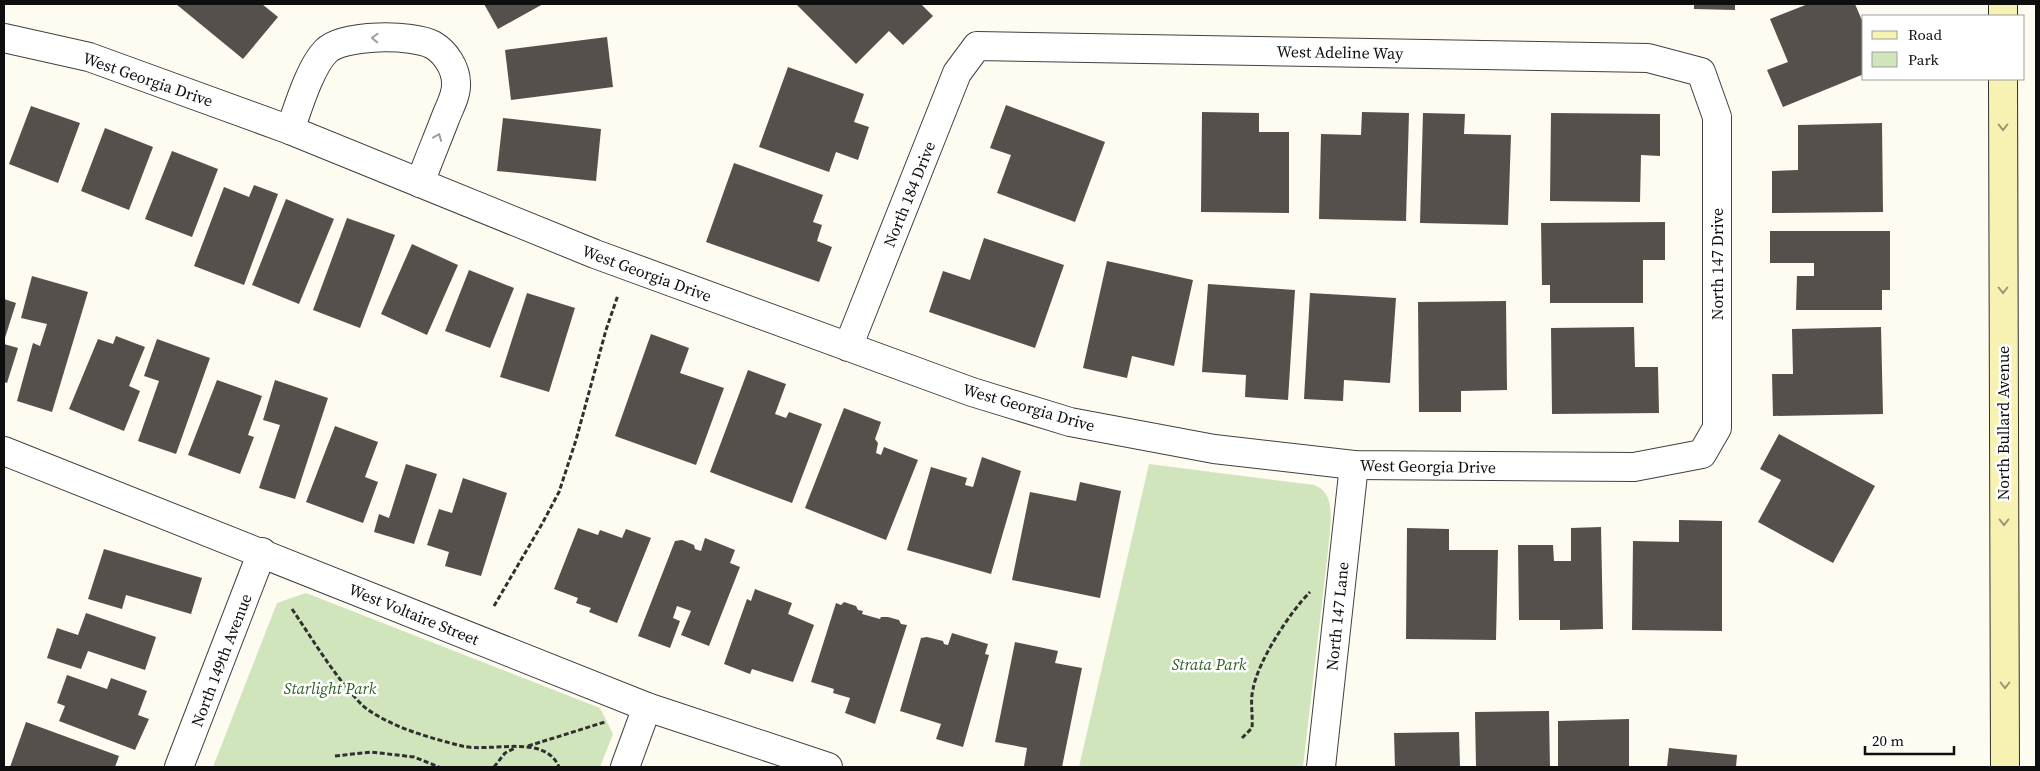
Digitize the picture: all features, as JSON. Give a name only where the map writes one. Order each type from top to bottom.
[{"type":"main road","name":"North Bullard Avenue","points":[[2003,80],[2005,767]]},
{"type":"street","points":[[290,130],[316,64],[327,50],[344,41],[362,37],[407,39],[431,44],[443,52],[453,68],[456,82],[454,98],[420,182]]},
{"type":"street","name":"West Georgia Drive","points":[[4,38],[89,57],[290,130],[595,254],[972,392],[1070,422],[1214,449],[1354,465],[1634,467],[1702,454]]},
{"type":"street","name":"West Adeline Way","points":[[977,46],[1648,58],[1700,72]]},
{"type":"street","name":"North 184 Drive","points":[[848,347],[957,73],[977,46]]},
{"type":"street","name":"North 147 Drive","points":[[1700,72],[1717,117],[1717,428],[1702,454]]},
{"type":"street","name":"West Voltaire Street","points":[[4,451],[262,552],[647,707],[828,767]]},
{"type":"street","name":"North 147 Lane","points":[[1321,767],[1354,465]]},
{"type":"street","name":"North 149th Avenue","points":[[179,767],[262,552]]},
{"type":"street","points":[[624,767],[647,707]]},
{"type":"path","points":[[494,606],[559,492],[618,295]]},
{"type":"path","points":[[1242,738],[1252,728],[1252,690],[1261,667],[1286,622],[1310,592]]},
{"type":"path","points":[[292,609],[329,664],[365,708],[393,724],[464,747],[516,748],[596,726],[611,719]]},
{"type":"path","points":[[528,746],[539,748],[550,754],[559,767]]},
{"type":"path","points":[[494,767],[505,753],[516,748]]},
{"type":"path","points":[[334,756],[371,752],[414,757],[439,767]]},
{"type":"green space","name":"Strata Park","points":[[1149,464],[1314,485],[1326,495],[1331,518],[1329,542],[1303,767],[1079,767]]},
{"type":"green space","name":"Starlight Park","points":[[306,593],[600,708],[613,734],[600,767],[213,767],[277,603]]},
{"type":"building","points":[[176,4],[262,4],[278,17],[243,59]]},
{"type":"building","points":[[484,4],[543,4],[498,29]]},
{"type":"building","points":[[796,4],[921,4],[933,16],[903,45],[889,31],[856,64]]},
{"type":"building","points":[[1694,4],[1735,4],[1735,10],[1694,9]]},
{"type":"building","points":[[1808,4],[1855,4],[1862,20],[1862,75],[1783,107],[1767,70],[1788,62],[1770,19]]},
{"type":"building","points":[[607,37],[613,87],[511,100],[505,50]]},
{"type":"building","points":[[788,67],[864,94],[854,122],[869,127],[858,160],[836,152],[829,172],[759,147]]},
{"type":"building","points":[[1006,105],[1105,142],[1075,222],[997,193],[1011,155],[990,148]]},
{"type":"building","points":[[31,106],[80,123],[58,183],[9,164]]},
{"type":"building","points":[[1202,112],[1259,113],[1259,132],[1289,132],[1289,213],[1201,212]]},
{"type":"building","points":[[1362,112],[1409,113],[1406,221],[1319,219],[1321,134],[1361,135]]},
{"type":"building","points":[[1423,113],[1465,114],[1464,134],[1511,135],[1508,225],[1420,223]]},
{"type":"building","points":[[1551,113],[1660,114],[1660,156],[1641,155],[1640,202],[1550,201]]},
{"type":"building","points":[[503,118],[601,129],[596,181],[497,171]]},
{"type":"building","points":[[1882,123],[1883,212],[1772,213],[1772,171],[1798,170],[1798,125]]},
{"type":"building","points":[[105,128],[153,147],[129,210],[81,191]]},
{"type":"building","points":[[172,151],[218,169],[192,237],[145,219]]},
{"type":"building","points":[[734,163],[823,195],[813,222],[822,225],[817,241],[832,247],[819,282],[706,242]]},
{"type":"building","points":[[254,185],[278,194],[244,285],[194,266],[224,187],[249,197]]},
{"type":"building","points":[[286,199],[334,219],[299,304],[252,285]]},
{"type":"building","points":[[347,218],[395,235],[360,328],[313,310]]},
{"type":"building","points":[[1665,222],[1665,260],[1643,260],[1643,303],[1550,303],[1550,285],[1542,285],[1541,223]]},
{"type":"building","points":[[1770,231],[1890,231],[1890,290],[1882,290],[1882,310],[1796,310],[1797,276],[1814,276],[1814,263],[1770,263]]},
{"type":"building","points":[[984,238],[1064,265],[1035,348],[929,312],[943,271],[970,280]]},
{"type":"building","points":[[412,244],[458,265],[427,335],[381,314]]},
{"type":"building","points":[[1107,261],[1193,280],[1174,366],[1132,356],[1127,378],[1083,368]]},
{"type":"building","points":[[469,270],[514,288],[490,348],[445,331]]},
{"type":"building","points":[[32,276],[88,292],[52,412],[17,401],[33,343],[40,346],[47,324],[21,318]]},
{"type":"building","points":[[1208,284],[1295,290],[1288,400],[1245,397],[1246,375],[1202,372]]},
{"type":"building","points":[[527,293],[575,308],[549,392],[500,377]]},
{"type":"building","points":[[1310,293],[1396,298],[1390,383],[1344,380],[1343,401],[1304,399]]},
{"type":"building","points":[[4,299],[16,303],[4,341]]},
{"type":"building","points":[[1506,301],[1507,390],[1461,391],[1461,412],[1419,412],[1418,302]]},
{"type":"building","points":[[1634,327],[1635,367],[1658,367],[1659,413],[1552,414],[1551,328]]},
{"type":"building","points":[[1881,327],[1883,414],[1773,416],[1772,374],[1793,374],[1792,329]]},
{"type":"building","points":[[651,334],[689,348],[680,373],[724,388],[696,465],[615,436]]},
{"type":"building","points":[[116,336],[145,347],[129,386],[140,391],[124,431],[69,409],[98,339],[113,344]]},
{"type":"building","points":[[157,339],[210,358],[176,454],[138,441],[159,381],[144,376]]},
{"type":"building","points":[[4,344],[18,348],[7,383],[4,382]]},
{"type":"building","points":[[748,370],[786,384],[775,414],[786,418],[789,412],[822,424],[792,503],[710,472]]},
{"type":"building","points":[[217,380],[262,396],[248,435],[254,437],[240,474],[188,455]]},
{"type":"building","points":[[275,380],[328,398],[295,499],[259,488],[280,425],[263,420]]},
{"type":"building","points":[[844,408],[881,422],[875,439],[878,443],[876,453],[881,455],[884,447],[918,460],[886,540],[805,508]]},
{"type":"building","points":[[335,426],[378,442],[365,477],[378,482],[363,523],[306,502]]},
{"type":"building","points":[[1779,434],[1875,486],[1833,563],[1758,522],[1781,480],[1760,469]]},
{"type":"building","points":[[982,457],[1021,471],[991,574],[907,550],[931,467],[967,478],[965,485],[973,487]]},
{"type":"building","points":[[406,464],[437,474],[414,544],[374,532],[379,514],[389,518]]},
{"type":"building","points":[[463,478],[507,493],[481,576],[445,566],[449,552],[427,545],[439,509],[452,513]]},
{"type":"building","points":[[1080,482],[1121,491],[1100,598],[1012,580],[1030,492],[1076,501]]},
{"type":"building","points":[[1679,520],[1722,521],[1722,631],[1632,630],[1633,541],[1679,542]]},
{"type":"building","points":[[1601,527],[1603,629],[1560,630],[1560,620],[1519,620],[1518,545],[1553,545],[1554,561],[1571,561],[1571,528]]},
{"type":"building","points":[[578,528],[598,535],[600,530],[622,538],[626,529],[651,538],[617,623],[589,612],[591,608],[576,603],[578,598],[554,589]]},
{"type":"building","points":[[1407,528],[1449,529],[1449,550],[1498,550],[1496,640],[1406,639]]},
{"type":"building","points":[[705,538],[735,550],[730,563],[740,567],[709,646],[681,635],[691,611],[677,606],[673,618],[680,621],[670,648],[638,636],[675,541],[682,540],[694,545],[695,549],[701,551]]},
{"type":"building","points":[[104,549],[202,578],[191,614],[126,595],[122,609],[88,599]]},
{"type":"building","points":[[755,589],[792,603],[788,614],[814,625],[793,682],[752,669],[750,674],[724,664],[747,599],[751,601]]},
{"type":"building","points":[[844,602],[856,606],[858,610],[863,611],[862,614],[880,619],[881,617],[888,617],[899,620],[901,624],[907,625],[875,724],[845,713],[850,698],[833,693],[834,689],[811,682],[836,603],[841,605]]},
{"type":"building","points":[[86,613],[156,637],[145,670],[88,651],[81,669],[47,658],[57,628],[78,635]]},
{"type":"building","points":[[952,633],[988,644],[985,654],[989,655],[963,747],[936,739],[941,724],[900,711],[921,638],[927,637],[943,641],[944,644],[948,645]]},
{"type":"building","points":[[1015,642],[1058,651],[1055,663],[1082,668],[1062,767],[1024,766],[1027,748],[995,742]]},
{"type":"building","points":[[67,675],[107,689],[111,678],[147,691],[138,715],[149,719],[135,750],[59,721],[65,706],[57,703]]},
{"type":"building","points":[[1549,711],[1550,767],[1476,767],[1475,712]]},
{"type":"building","points":[[1629,719],[1629,767],[1558,767],[1558,721]]},
{"type":"building","points":[[26,722],[119,756],[115,767],[10,767]]},
{"type":"building","points":[[1459,732],[1460,767],[1395,767],[1394,733]]},
{"type":"building","points":[[1669,748],[1737,755],[1736,767],[1667,767]]}]
